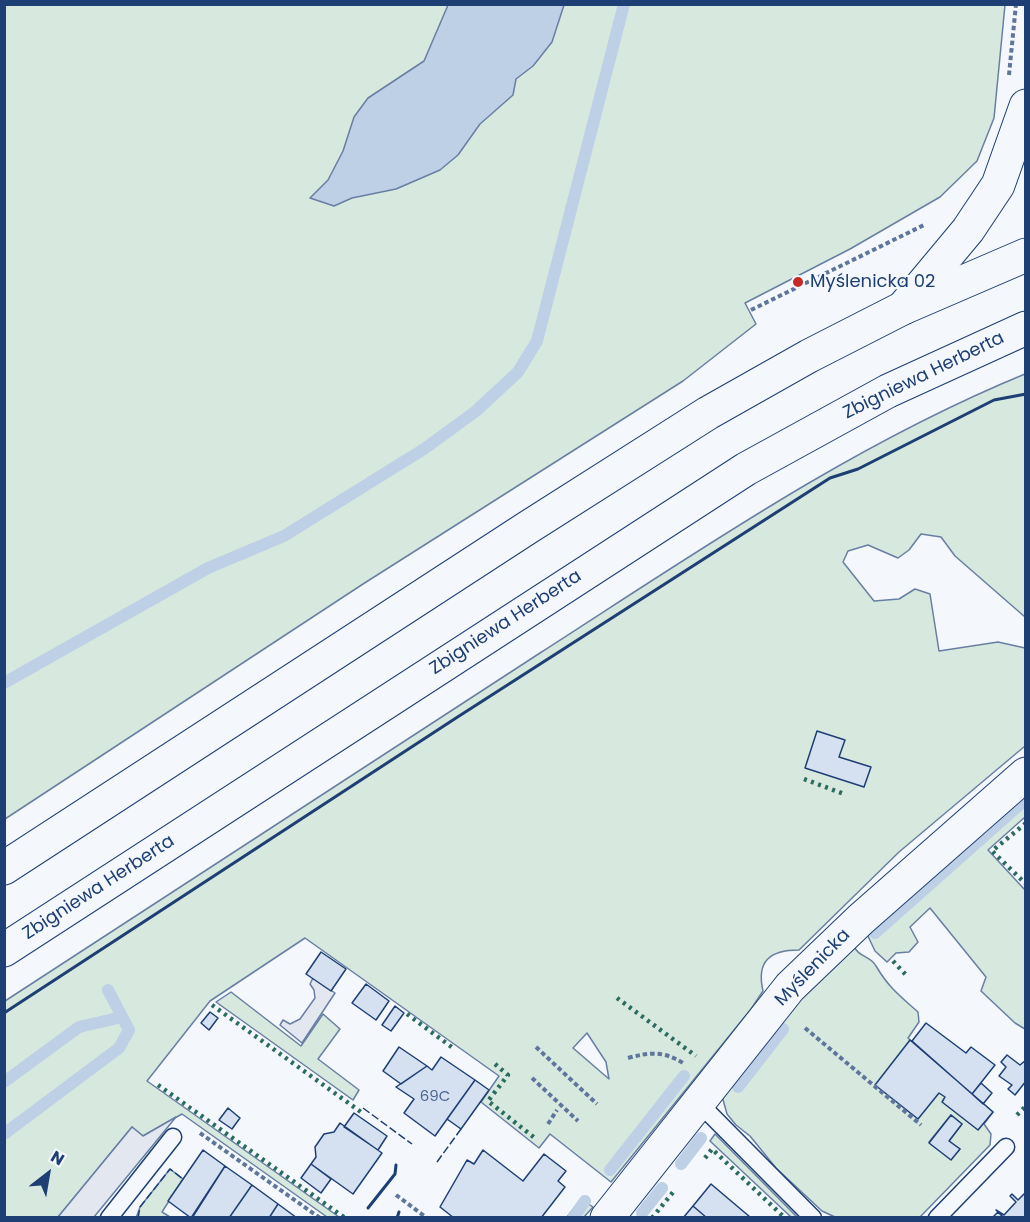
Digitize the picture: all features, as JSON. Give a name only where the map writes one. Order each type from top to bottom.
[{"type":"main road","points":[[903,308],[968,230],[998,185],[1026,106]]},
{"type":"main road","points":[[4,868],[708,413],[809,356],[903,308],[1026,255]]},
{"type":"main road","name":"Zbigniewa Herberta","points":[[4,950],[746,469],[888,391],[1026,328]]},
{"type":"main road","name":"Myślenicka","points":[[607,1218],[790,987],[861,919],[1026,774]]},
{"type":"lane","points":[[706,1094],[813,1218]]},
{"type":"lane","points":[[109,1218],[173,1137]]},
{"type":"lane","points":[[937,1218],[1006,1147]]},
{"type":"path","points":[[751,310],[928,223]]},
{"type":"path","points":[[778,1003],[790,1011],[811,1035],[921,1125]]},
{"type":"path","points":[[536,1047],[597,1104]]},
{"type":"path","points":[[628,1058],[657,1052],[668,1054],[706,1094]]},
{"type":"path","points":[[532,1078],[578,1121]]},
{"type":"path","points":[[548,1124],[557,1110]]},
{"type":"path","points":[[173,1137],[186,1122],[320,1218]]},
{"type":"path","points":[[396,1195],[427,1218]]},
{"type":"shaded area","points":[[4,5],[1005,5],[994,118],[977,161],[940,197],[850,249],[745,303],[756,324],[683,381],[363,584],[5,819]]},
{"type":"shaded area","points":[[1025,374],[1025,617],[955,556],[941,537],[921,534],[909,550],[898,558],[868,545],[848,551],[843,562],[874,601],[899,599],[915,589],[930,594],[939,651],[998,642],[1025,648],[1025,746],[899,852],[799,950],[780,952],[768,959],[762,972],[763,991],[751,1009],[611,1182],[550,1134],[539,1148],[481,1102],[499,1076],[305,938],[210,1001],[147,1081],[339,1217],[327,1217],[182,1114],[143,1136],[132,1127],[58,1217],[5,1218],[5,1001],[776,502],[898,433]],"holes":[[[587,1033],[606,1062],[609,1079],[573,1048]]]},
{"type":"shaded area","points":[[1025,791],[1025,817],[988,850],[1025,890],[1025,1029],[1015,1023],[981,991],[986,977],[930,908],[910,927],[918,942],[909,952],[896,953],[887,962],[875,951],[866,932]]},
{"type":"shaded area","points":[[853,944],[858,952],[874,963],[895,991],[918,1012],[919,1022],[908,1038],[993,1112],[984,1124],[991,1134],[990,1145],[920,1217],[835,1217],[822,1211],[776,1168],[750,1136],[727,1114],[722,1096],[799,998]],"holes":[[[951,1115],[962,1124],[949,1141],[960,1149],[951,1159],[929,1142]]]},
{"type":"shaded area","points":[[313,978],[335,993],[302,1043],[280,1025],[283,1020],[290,1024],[300,1019],[315,998],[310,984]]},
{"type":"shaded area","points":[[231,992],[301,1046],[323,1014],[340,1029],[318,1059],[359,1090],[353,1100],[216,1002]]},
{"type":"shaded area","points":[[176,1117],[94,1217],[58,1217],[132,1127],[143,1136]]},
{"type":"shaded area","points":[[715,1134],[797,1217],[791,1217],[710,1141]]},
{"type":"shaded area","points":[[170,1169],[183,1179],[162,1212],[170,1217],[136,1218],[140,1207]]},
{"type":"shaded area","points":[[581,1199],[593,1207],[584,1217],[567,1217]]},
{"type":"water","points":[[448,5],[564,5],[552,42],[533,66],[516,79],[513,95],[480,124],[458,155],[440,170],[396,189],[352,198],[334,206],[310,198],[328,180],[343,151],[354,117],[368,98],[424,61]]},
{"type":"building","points":[[817,731],[845,740],[839,757],[871,767],[864,787],[805,768]]},
{"type":"building","points":[[321,952],[346,969],[331,991],[306,974]]},
{"type":"building","points":[[366,984],[389,1001],[376,1020],[352,1003]]},
{"type":"building","points":[[395,1006],[404,1013],[391,1031],[382,1025]]},
{"type":"building","points":[[210,1012],[218,1018],[209,1030],[201,1023]]},
{"type":"building","points":[[926,1023],[966,1053],[971,1047],[995,1065],[972,1094],[912,1041]]},
{"type":"building","points":[[910,1040],[993,1112],[978,1130],[942,1102],[945,1097],[939,1093],[918,1119],[875,1085]]},
{"type":"building","points":[[399,1047],[427,1066],[401,1084],[383,1071]]},
{"type":"building","points":[[1007,1055],[1020,1065],[1026,1060],[1026,1081],[1015,1095],[1008,1089],[1012,1085],[999,1076],[1006,1067],[1001,1062]]},
{"type":"building","points":[[441,1057],[475,1080],[435,1136],[404,1113],[414,1099],[396,1087],[427,1066],[432,1070]]},
{"type":"building","points":[[475,1080],[489,1090],[461,1129],[447,1119]]},
{"type":"building","points":[[981,1083],[992,1093],[983,1104],[972,1094]]},
{"type":"building","points":[[228,1108],[240,1118],[232,1129],[219,1120]]},
{"type":"building","points":[[354,1113],[387,1136],[378,1150],[344,1127]]},
{"type":"building","points":[[951,1115],[962,1124],[949,1141],[960,1149],[951,1160],[929,1143]]},
{"type":"building","points":[[340,1123],[382,1153],[353,1194],[311,1164],[316,1157],[315,1147],[324,1134],[334,1132]]},
{"type":"building","points":[[203,1150],[225,1166],[191,1218],[168,1201]]},
{"type":"building","points":[[483,1150],[523,1181],[544,1154],[566,1171],[558,1181],[565,1187],[541,1218],[454,1218],[440,1207],[467,1160],[474,1164]]},
{"type":"building","points":[[311,1164],[331,1179],[321,1193],[301,1178]]},
{"type":"building","points":[[225,1166],[252,1185],[229,1218],[192,1218]]},
{"type":"building","points":[[711,1184],[750,1218],[707,1218],[693,1206]]},
{"type":"building","points":[[252,1185],[278,1204],[269,1218],[229,1218]]},
{"type":"building","points":[[1026,1192],[1026,1218],[1004,1218],[996,1210],[1004,1215],[1016,1202],[1010,1196],[1012,1194],[1018,1200]]},
{"type":"building","points":[[278,1204],[297,1218],[269,1218]]},
{"type":"building","points":[[693,1206],[707,1218],[683,1218]]},
{"type":"building","points":[[998,1212],[1004,1218],[992,1218]]},
{"type":"waterway","points":[[4,683],[208,568],[284,536],[424,449],[476,411],[518,372],[537,341],[624,4]]},
{"type":"waterway","points":[[875,933],[1026,799]]},
{"type":"waterway","points":[[4,1134],[119,1048],[129,1030],[108,990]]},
{"type":"waterway","points":[[4,1082],[79,1027],[122,1017]]},
{"type":"waterway","points":[[738,1087],[783,1029]]},
{"type":"waterway","points":[[610,1170],[684,1076]]},
{"type":"waterway","points":[[681,1164],[701,1138]]},
{"type":"waterway","points":[[642,1213],[662,1188]]},
{"type":"waterway","points":[[573,1218],[585,1201]]},
{"type":"hedge","points":[[804,779],[844,794]]},
{"type":"hedge","points":[[1026,823],[992,851],[1026,884]]},
{"type":"hedge","points":[[893,961],[907,976]]},
{"type":"hedge","points":[[617,998],[696,1056]]},
{"type":"hedge","points":[[212,1005],[361,1112]]},
{"type":"hedge","points":[[407,1014],[453,1048]]},
{"type":"hedge","points":[[495,1064],[508,1075],[488,1101],[536,1139]]},
{"type":"hedge","points":[[158,1085],[345,1218]]},
{"type":"hedge","points":[[1017,1115],[1026,1106]]},
{"type":"hedge","points":[[705,1158],[712,1149],[785,1218]]},
{"type":"hedge","points":[[652,1218],[674,1191]]},
{"type":"fence","points":[[363,1108],[412,1144]]},
{"type":"fence","points":[[437,1162],[461,1129]]},
{"type":"fence","points":[[138,1218],[140,1207],[170,1169],[183,1179]]},
{"type":"wall","points":[[4,1013],[456,718],[830,478],[858,469],[994,400],[1026,394]]},
{"type":"wall","points":[[368,1208],[395,1174],[396,1165]]},
{"type":"wall","points":[[397,1218],[399,1212]]},
{"type":"place","name":"Myślenicka 02","points":[[798,282]]}]
